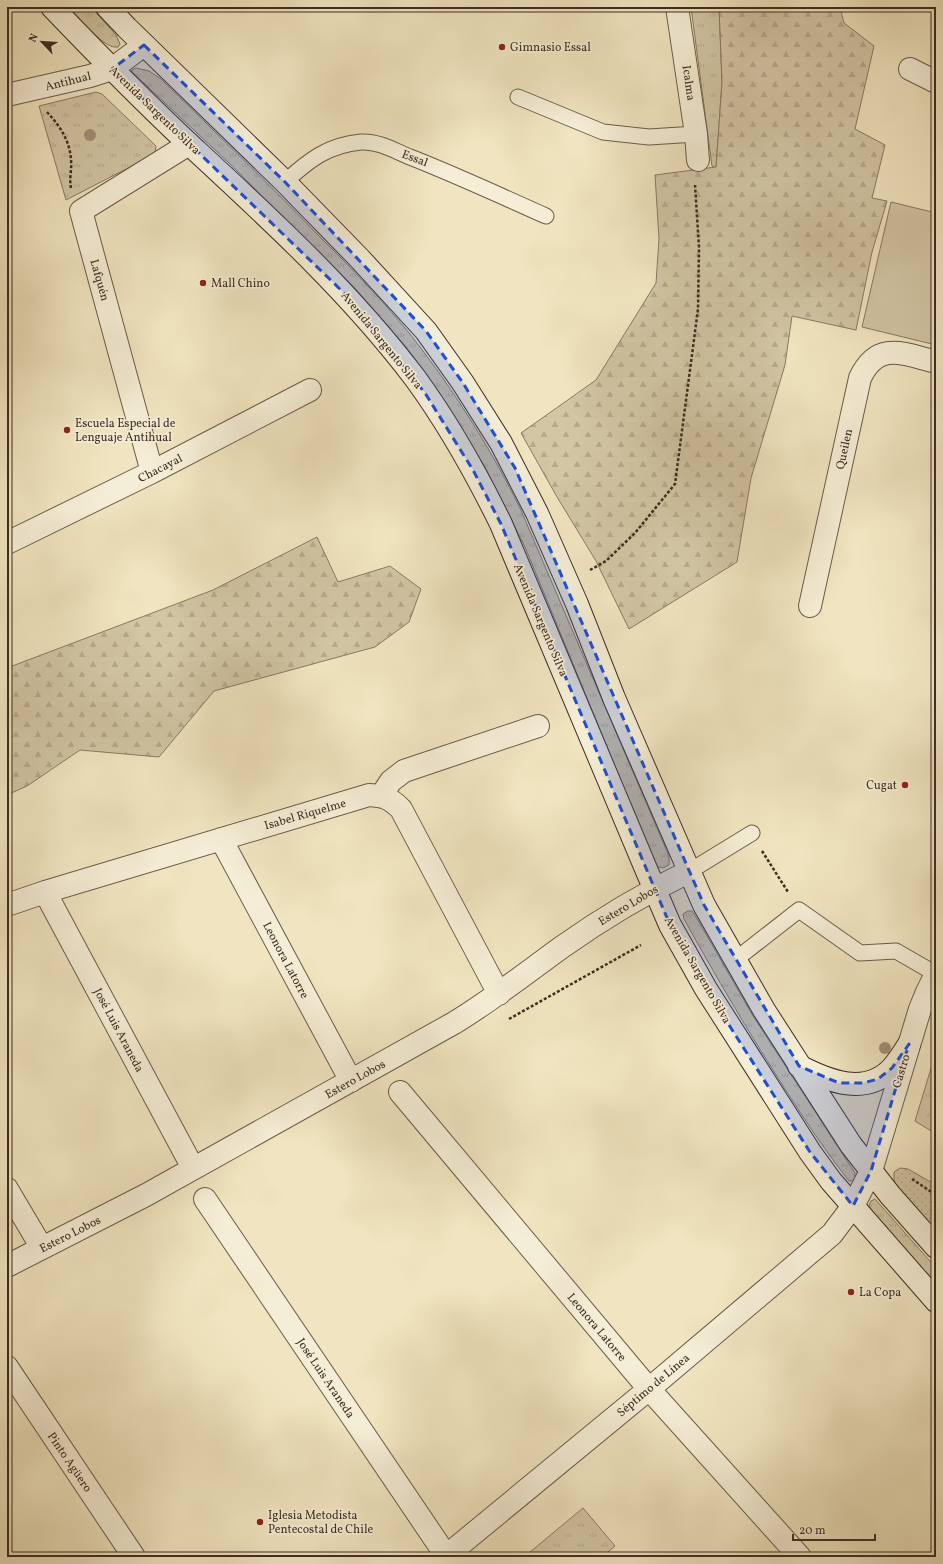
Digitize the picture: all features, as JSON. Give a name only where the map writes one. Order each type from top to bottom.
[{"type":"street","name":"Avenida Sargento Silva","points":[[52,7],[112,69],[189,144],[279,227],[342,291],[392,349],[425,393],[446,424],[476,475],[501,524],[670,925],[706,989],[810,1152],[831,1181],[936,1302]]},
{"type":"street","points":[[107,7],[285,182],[384,284],[426,331],[450,363],[501,443],[537,513],[570,588],[614,698],[704,905],[764,1010],[851,1144],[890,1195],[936,1247]]},
{"type":"street","name":"Icalma","points":[[677,7],[696,134],[698,160]]},
{"type":"street","name":"Antihual","points":[[17,93],[90,76],[112,69],[144,45]]},
{"type":"street","points":[[910,69],[936,82]]},
{"type":"street","points":[[80,211],[189,144]]},
{"type":"street","name":"Lafquén","points":[[80,211],[152,472]]},
{"type":"street","name":"Queilen","points":[[810,606],[860,378],[865,367],[883,354],[894,352],[936,362]]},
{"type":"street","name":"Chacayal","points":[[7,543],[152,472],[310,390]]},
{"type":"street","points":[[499,994],[401,809],[392,801],[382,796],[391,781],[404,771],[538,726]]},
{"type":"street","name":"Isabel Riquelme","points":[[7,905],[45,892],[369,795],[382,796]]},
{"type":"street","name":"Leonora Latorre","points":[[220,839],[351,1081]]},
{"type":"street","name":"Estero Lobos","points":[[7,1266],[146,1195],[454,1023],[499,994],[562,947],[608,916],[655,888],[690,872]]},
{"type":"street","name":"José Luis Araneda","points":[[45,892],[193,1168]]},
{"type":"street","name":"Castro","points":[[853,1206],[871,1171],[927,992],[936,974]]},
{"type":"street","points":[[799,1066],[819,1076],[839,1083],[863,1083],[878,1079],[892,1068],[910,1044]]},
{"type":"street","name":"Leonora Latorre","points":[[400,1092],[649,1389],[800,1557]]},
{"type":"street","points":[[7,1189],[42,1248]]},
{"type":"street","name":"José Luis Araneda","points":[[205,1199],[446,1557]]},
{"type":"street","name":"Séptimo de Línea","points":[[446,1557],[820,1246],[832,1234],[853,1206]]},
{"type":"street","name":"Pinto Agüero","points":[[7,1367],[134,1557]]},
{"type":"lane","points":[[518,97],[603,132],[648,137],[696,134]]},
{"type":"lane","name":"Essal","points":[[285,182],[300,168],[328,150],[363,142],[380,144],[434,166],[546,216]]},
{"type":"lane","points":[[690,872],[752,833]]},
{"type":"lane","points":[[735,960],[799,910],[860,953],[896,952],[936,974]]},
{"type":"path","points":[[17,93],[59,125],[66,139],[71,159],[70,183],[74,198],[80,211]]},
{"type":"path","points":[[586,572],[606,561],[635,533],[675,484],[698,309],[699,247],[695,181],[698,160]]},
{"type":"path","points":[[752,833],[799,910]]},
{"type":"path","points":[[912,1179],[936,1196]]},
{"type":"highlighted area","points":[[144,45],[285,182],[426,331],[463,383],[515,468],[704,905],[799,1066],[839,1083],[863,1083],[878,1079],[892,1068],[909,1044],[871,1171],[853,1206],[810,1152],[706,989],[670,925],[501,524],[473,470],[425,393],[342,291],[112,69]]},
{"type":"green space","points":[[69,7],[91,7],[116,35],[120,44],[118,47],[112,47],[99,38]]},
{"type":"green space","points":[[691,7],[719,7],[722,82],[716,167],[712,166]]},
{"type":"green space","points":[[719,7],[840,7],[844,23],[874,46],[855,129],[885,145],[872,198],[887,201],[872,252],[856,330],[792,316],[785,365],[751,478],[737,562],[629,629],[596,561],[557,497],[521,433],[596,380],[656,283],[659,239],[655,175],[716,167],[722,82]]},
{"type":"green space","points":[[136,68],[149,71],[161,79],[350,267],[400,322],[450,388],[487,447],[520,508],[669,856],[669,865],[663,868],[656,866],[525,547],[485,467],[434,385],[406,347],[354,287],[228,162],[132,72],[132,70]]},
{"type":"green space","points":[[96,92],[102,94],[156,146],[155,154],[66,200],[39,106]]},
{"type":"green space","points":[[891,202],[936,213],[936,328],[932,344],[862,327]]},
{"type":"green space","points":[[317,537],[338,582],[390,566],[421,589],[409,622],[375,647],[214,691],[159,757],[80,750],[27,786],[7,795],[7,668],[213,590]]},
{"type":"green space","points":[[688,911],[692,911],[753,1016],[855,1173],[855,1178],[853,1181],[849,1181],[824,1147],[759,1047],[684,919],[683,914]]},
{"type":"green space","points":[[936,1052],[936,1134],[915,1121]]},
{"type":"green space","points":[[900,1168],[908,1169],[936,1185],[936,1231],[898,1189],[894,1180],[894,1172]]},
{"type":"green space","points":[[875,1199],[936,1268],[936,1284],[871,1210],[869,1205],[871,1201]]},
{"type":"green space","points":[[583,1508],[615,1546],[602,1557],[524,1557]]},
{"type":"place","name":"Gimnasio Essal","points":[[502,47]]},
{"type":"place","name":"Mall Chino","points":[[203,283]]},
{"type":"place","name":"Escuela Especial de Lenguaje Antihual","points":[[67,430]]},
{"type":"place","name":"Cugat","points":[[905,785]]},
{"type":"place","name":"La Copa","points":[[851,1292]]},
{"type":"place","name":"Iglesia Metodista Pentecostal de Chile","points":[[260,1522]]}]
